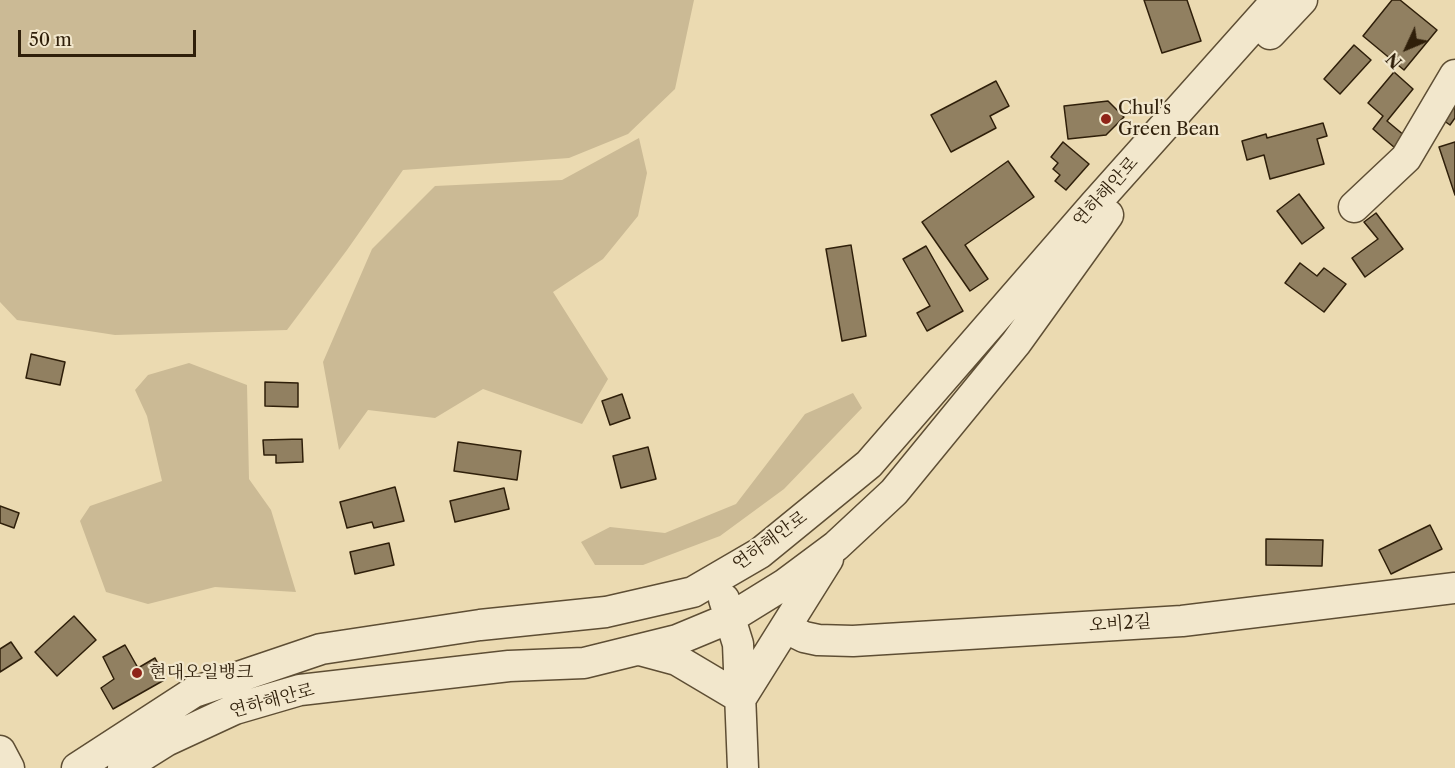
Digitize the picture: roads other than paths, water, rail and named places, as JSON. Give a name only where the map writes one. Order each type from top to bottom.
[{"type":"street","name":"연하해안로","points":[[77,768],[194,692],[321,649],[480,625],[606,612],[693,592],[760,553],[869,464],[1086,214],[1277,0]]},
{"type":"street","name":"연하해안로","points":[[123,768],[166,741],[235,709],[300,690],[509,666],[584,663],[677,640],[730,618],[785,584],[836,546],[894,492],[1016,343],[1116,203],[1302,0]]},
{"type":"street","points":[[1354,207],[1406,158],[1455,75]]},
{"type":"street","points":[[741,698],[836,546]]},
{"type":"street","points":[[717,579],[738,644],[743,768]]},
{"type":"street","name":"오비2길","points":[[786,628],[804,637],[818,640],[853,641],[1182,621],[1455,588]]},
{"type":"street","points":[[637,650],[677,660],[741,698]]},
{"type":"street","points":[[0,751],[9,768]]},
{"type":"place","name":"Chul's Green Bean","points":[[1106,119]]},
{"type":"place","name":"현대오일뱅크","points":[[137,673]]}]
